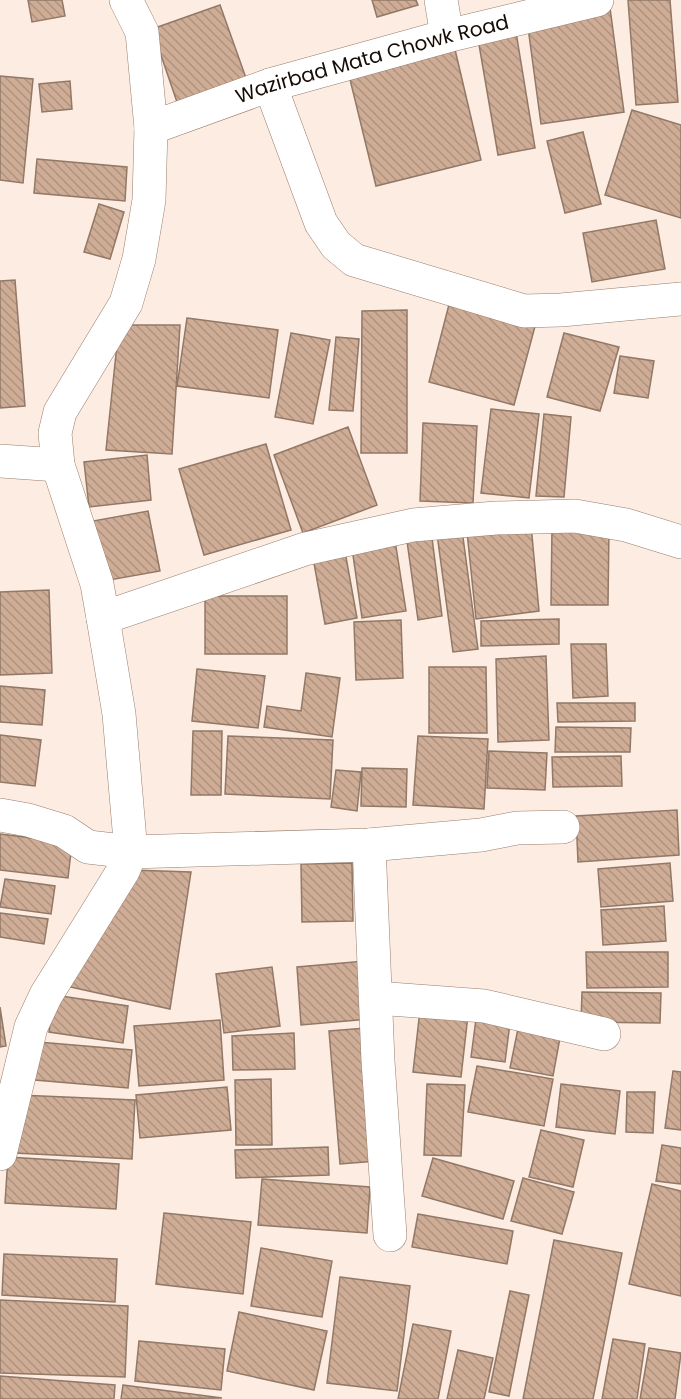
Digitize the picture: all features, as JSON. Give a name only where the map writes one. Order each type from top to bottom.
[{"type":"street","points":[[441,0],[447,36]]},
{"type":"street","name":"Wazirbad Mata Chowk Road","points":[[151,128],[270,85],[447,36],[597,0]]},
{"type":"street","points":[[0,1154],[31,1027],[46,995],[123,871],[131,852],[119,714],[97,584],[58,465],[55,433],[60,412],[126,303],[140,259],[149,200],[151,128],[142,32],[125,2]]},
{"type":"street","points":[[270,85],[321,222],[336,245],[354,260],[524,311],[561,310],[681,299]]},
{"type":"street","points":[[0,461],[58,465]]},
{"type":"street","points":[[103,618],[305,549],[413,525],[496,518],[575,516],[626,525],[681,542]]},
{"type":"street","points":[[0,815],[28,820],[64,831],[88,847],[131,852],[369,845],[481,835],[517,828],[563,827]]},
{"type":"street","points":[[369,845],[390,1235]]},
{"type":"street","points":[[376,998],[484,1006],[604,1034]]},
{"type":"building","points":[[28,0],[62,0],[65,16],[32,22]]},
{"type":"building","points":[[372,0],[416,0],[418,5],[377,17]]},
{"type":"building","points":[[628,0],[670,0],[678,102],[636,105]]},
{"type":"building","points":[[220,5],[246,78],[177,102],[152,29]]},
{"type":"building","points":[[610,8],[624,112],[541,124],[527,20]]},
{"type":"building","points":[[515,26],[535,148],[498,155],[477,33]]},
{"type":"building","points":[[453,41],[481,160],[376,186],[347,67]]},
{"type":"building","points":[[0,76],[33,79],[23,183],[0,180]]},
{"type":"building","points":[[70,81],[72,109],[42,112],[39,84]]},
{"type":"building","points":[[632,110],[681,125],[681,218],[605,195]]},
{"type":"building","points":[[583,132],[601,204],[565,213],[547,141]]},
{"type":"building","points":[[37,159],[127,167],[125,201],[34,193]]},
{"type":"building","points":[[99,204],[124,212],[110,259],[84,252]]},
{"type":"building","points":[[656,220],[665,269],[592,282],[583,233]]},
{"type":"building","points":[[15,280],[25,406],[0,408],[0,281]]},
{"type":"building","points":[[452,293],[538,315],[514,405],[429,382]]},
{"type":"building","points":[[407,310],[407,453],[361,453],[362,311]]},
{"type":"building","points":[[187,318],[278,330],[269,398],[177,386]]},
{"type":"building","points":[[119,325],[180,325],[172,454],[106,450]]},
{"type":"building","points":[[291,333],[330,340],[313,424],[275,417]]},
{"type":"building","points":[[564,333],[619,347],[600,411],[547,397]]},
{"type":"building","points":[[336,337],[359,339],[353,411],[329,410]]},
{"type":"building","points":[[620,356],[654,361],[648,398],[614,393]]},
{"type":"building","points":[[491,409],[539,414],[529,498],[481,493]]},
{"type":"building","points":[[544,414],[571,417],[564,497],[536,496]]},
{"type":"building","points":[[423,423],[477,426],[473,503],[420,501]]},
{"type":"building","points":[[348,427],[377,505],[303,533],[274,455]]},
{"type":"building","points":[[266,444],[291,530],[204,555],[179,469]]},
{"type":"building","points":[[147,455],[151,500],[89,507],[84,462]]},
{"type":"building","points":[[148,511],[160,571],[104,581],[93,521]]},
{"type":"building","points":[[531,525],[539,611],[476,619],[467,532]]},
{"type":"building","points":[[552,527],[609,528],[608,605],[551,605]]},
{"type":"building","points":[[431,530],[442,616],[418,620],[406,534]]},
{"type":"building","points":[[462,530],[478,649],[453,652],[437,534]]},
{"type":"building","points":[[394,534],[406,611],[362,618],[351,541]]},
{"type":"building","points":[[344,546],[357,618],[325,624],[312,552]]},
{"type":"building","points":[[49,590],[52,673],[0,675],[0,592]]},
{"type":"building","points":[[205,596],[287,596],[287,654],[205,654]]},
{"type":"building","points":[[559,619],[559,644],[481,646],[481,621]]},
{"type":"building","points":[[401,620],[403,678],[356,680],[354,622]]},
{"type":"building","points":[[571,644],[606,644],[608,696],[573,698]]},
{"type":"building","points":[[546,656],[549,740],[498,742],[496,659]]},
{"type":"building","points":[[429,667],[486,667],[487,733],[429,733]]},
{"type":"building","points":[[197,669],[265,676],[258,728],[192,721]]},
{"type":"building","points":[[306,673],[340,678],[332,737],[264,727],[267,706],[301,711]]},
{"type":"building","points":[[0,686],[45,690],[42,725],[0,722]]},
{"type":"building","points":[[557,703],[635,703],[635,721],[558,722]]},
{"type":"building","points":[[556,727],[631,728],[630,752],[555,752]]},
{"type":"building","points":[[193,731],[222,731],[221,795],[191,795]]},
{"type":"building","points":[[0,735],[41,740],[35,786],[0,782]]},
{"type":"building","points":[[228,736],[333,740],[330,799],[225,794]]},
{"type":"building","points":[[418,736],[488,739],[484,809],[413,805]]},
{"type":"building","points":[[489,751],[547,753],[545,790],[487,788]]},
{"type":"building","points":[[621,756],[622,786],[553,787],[552,757]]},
{"type":"building","points":[[362,768],[407,769],[406,807],[361,806]]},
{"type":"building","points":[[336,770],[361,772],[357,811],[331,807]]},
{"type":"building","points":[[677,810],[679,855],[578,862],[576,816]]},
{"type":"building","points":[[0,834],[72,843],[68,878],[0,870]]},
{"type":"building","points":[[352,863],[353,921],[302,922],[301,864]]},
{"type":"building","points":[[670,863],[673,901],[601,907],[598,869]]},
{"type":"building","points":[[131,870],[191,872],[170,1009],[66,986]]},
{"type":"building","points":[[5,879],[55,886],[51,914],[0,907]]},
{"type":"building","points":[[664,906],[666,941],[603,945],[601,910]]},
{"type":"building","points":[[0,913],[48,919],[44,944],[0,937]]},
{"type":"building","points":[[586,952],[668,952],[668,987],[587,988]]},
{"type":"building","points":[[365,961],[369,1019],[301,1025],[297,967]]},
{"type":"building","points":[[272,967],[280,1026],[224,1033],[216,974]]},
{"type":"building","points":[[582,992],[661,993],[660,1023],[581,1022]]},
{"type":"building","points":[[54,995],[128,1006],[123,1043],[49,1032]]},
{"type":"building","points":[[0,1007],[6,1046],[0,1047]]},
{"type":"building","points":[[420,1010],[468,1015],[461,1077],[413,1072]]},
{"type":"building","points":[[476,1019],[510,1023],[505,1062],[471,1057]]},
{"type":"building","points":[[520,1019],[562,1027],[553,1076],[510,1068]]},
{"type":"building","points":[[220,1020],[224,1080],[139,1086],[134,1026]]},
{"type":"building","points":[[366,1028],[377,1161],[340,1164],[329,1031]]},
{"type":"building","points":[[294,1033],[295,1069],[233,1070],[232,1036]]},
{"type":"building","points":[[38,1042],[132,1050],[128,1088],[35,1080]]},
{"type":"building","points":[[477,1066],[553,1079],[544,1126],[468,1112]]},
{"type":"building","points":[[673,1071],[681,1072],[681,1130],[665,1128]]},
{"type":"building","points":[[271,1079],[272,1145],[236,1145],[235,1080]]},
{"type":"building","points":[[427,1084],[465,1085],[461,1156],[424,1155]]},
{"type":"building","points":[[561,1084],[620,1091],[615,1134],[556,1127]]},
{"type":"building","points":[[227,1087],[231,1130],[140,1138],[136,1095]]},
{"type":"building","points":[[627,1092],[655,1092],[653,1133],[626,1132]]},
{"type":"building","points":[[18,1095],[135,1100],[132,1159],[15,1153]]},
{"type":"building","points":[[541,1130],[584,1140],[573,1187],[529,1177]]},
{"type":"building","points":[[662,1145],[681,1148],[681,1184],[656,1181]]},
{"type":"building","points":[[328,1147],[329,1175],[236,1178],[235,1150]]},
{"type":"building","points":[[8,1157],[119,1164],[116,1209],[5,1203]]},
{"type":"building","points":[[433,1158],[514,1181],[503,1219],[422,1196]]},
{"type":"building","points":[[523,1178],[574,1192],[562,1234],[511,1221]]},
{"type":"building","points":[[262,1179],[370,1187],[367,1233],[258,1225]]},
{"type":"building","points":[[652,1184],[681,1191],[681,1296],[629,1284]]},
{"type":"building","points":[[164,1213],[251,1222],[243,1294],[156,1284]]},
{"type":"building","points":[[418,1214],[513,1231],[507,1264],[412,1247]]},
{"type":"building","points":[[554,1240],[622,1253],[593,1399],[523,1399]]},
{"type":"building","points":[[261,1248],[332,1261],[322,1317],[251,1306]]},
{"type":"building","points":[[4,1254],[117,1259],[115,1302],[2,1295]]},
{"type":"building","points":[[340,1277],[410,1286],[397,1391],[327,1383]]},
{"type":"building","points":[[510,1291],[529,1295],[509,1396],[489,1392]]},
{"type":"building","points":[[0,1300],[128,1306],[125,1377],[0,1373]]},
{"type":"building","points":[[239,1312],[327,1331],[314,1390],[227,1371]]},
{"type":"building","points":[[413,1324],[451,1331],[438,1399],[398,1399]]},
{"type":"building","points":[[613,1339],[645,1344],[637,1399],[602,1399]]},
{"type":"building","points":[[139,1341],[225,1349],[221,1390],[135,1381]]},
{"type":"building","points":[[649,1348],[681,1353],[675,1399],[640,1399]]},
{"type":"building","points":[[458,1350],[493,1358],[484,1399],[447,1399]]},
{"type":"building","points":[[0,1376],[115,1385],[114,1399],[0,1399]]},
{"type":"building","points":[[123,1385],[222,1398],[121,1399]]}]
